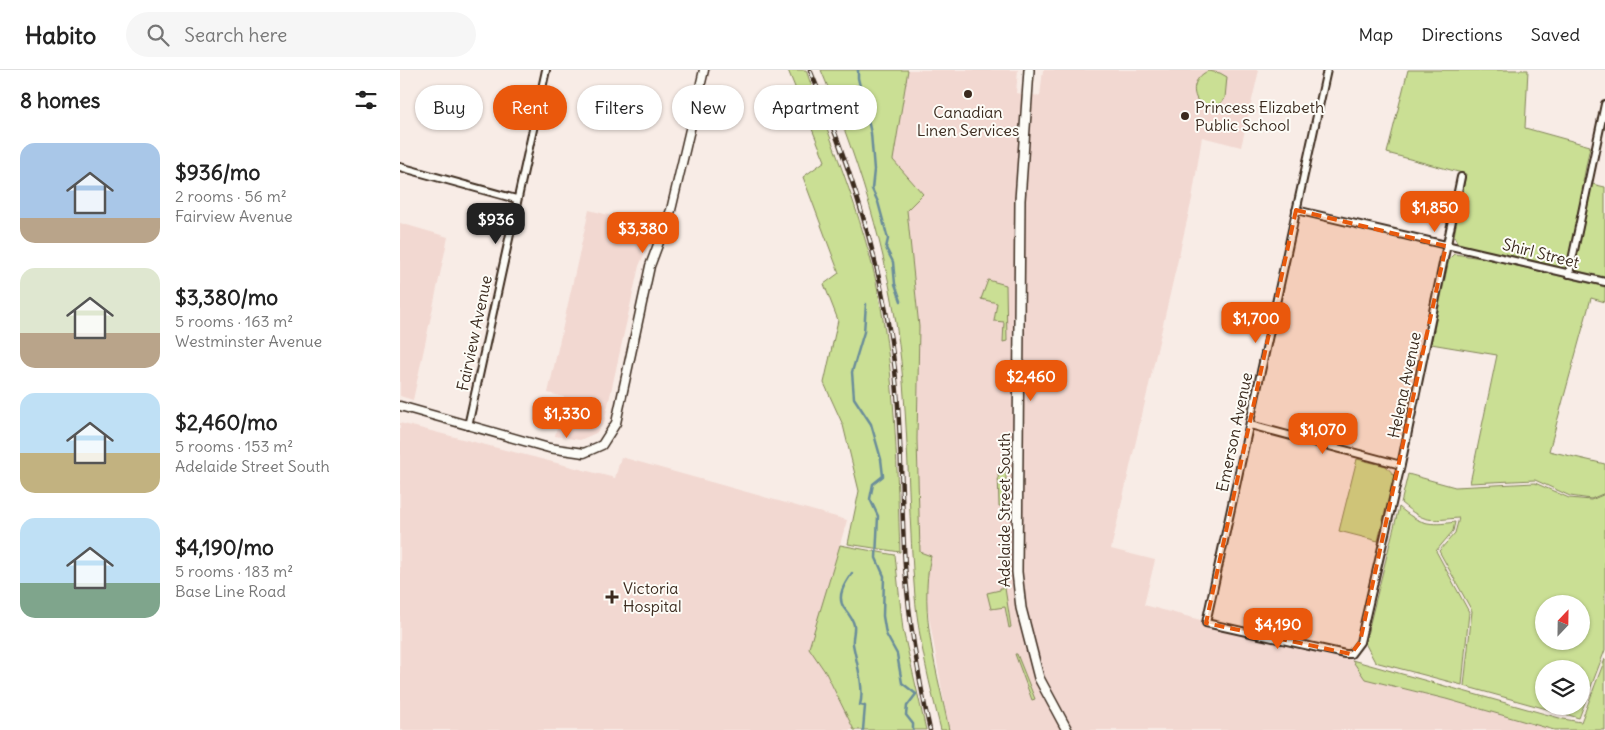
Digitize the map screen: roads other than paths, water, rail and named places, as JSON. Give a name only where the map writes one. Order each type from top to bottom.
[{"type":"main road","name":"Adelaide Street South","points":[[1029,70],[1020,200],[1017,572],[1021,608],[1039,678],[1068,730]]},
{"type":"street","name":"Fairview Avenue","points":[[468,426],[516,199],[546,70]]},
{"type":"street","points":[[400,406],[549,448],[584,453],[602,445],[616,423],[650,266],[671,210],[704,70]]},
{"type":"street","name":"Emerson Avenue","points":[[1327,70],[1206,623],[1351,654]]},
{"type":"street","points":[[1569,274],[1605,104]]},
{"type":"street","points":[[400,167],[516,199]]},
{"type":"street","name":"Helena Avenue","points":[[1351,654],[1360,642],[1401,464],[1461,177]]},
{"type":"street","name":"Shirl Street","points":[[1296,210],[1605,282]]},
{"type":"street","points":[[1250,425],[1401,464]]},
{"type":"waterway","points":[[858,70],[858,78],[871,133],[874,170],[872,189],[878,202],[888,239],[886,248],[893,262],[895,284],[901,301]]},
{"type":"waterway","points":[[866,304],[864,332],[852,372],[854,398],[871,424],[881,459],[883,476],[873,484],[870,499],[878,516],[876,558],[884,576],[883,616],[886,634],[897,654],[902,683],[916,694],[907,706],[906,715],[913,724],[913,730]]},
{"type":"waterway","points":[[852,573],[844,585],[841,599],[854,625],[853,644],[860,674],[860,705],[865,706],[863,730]]},
{"type":"railway","points":[[810,70],[852,180],[874,255],[890,331],[899,419],[904,542],[909,607],[914,648],[930,730]]},
{"type":"place","name":"Canadian Linen Services","points":[[968,94]]},
{"type":"place","name":"Princess Elizabeth Public School","points":[[1185,116]]},
{"type":"place","name":"Victoria Hospital","points":[[612,597]]}]
